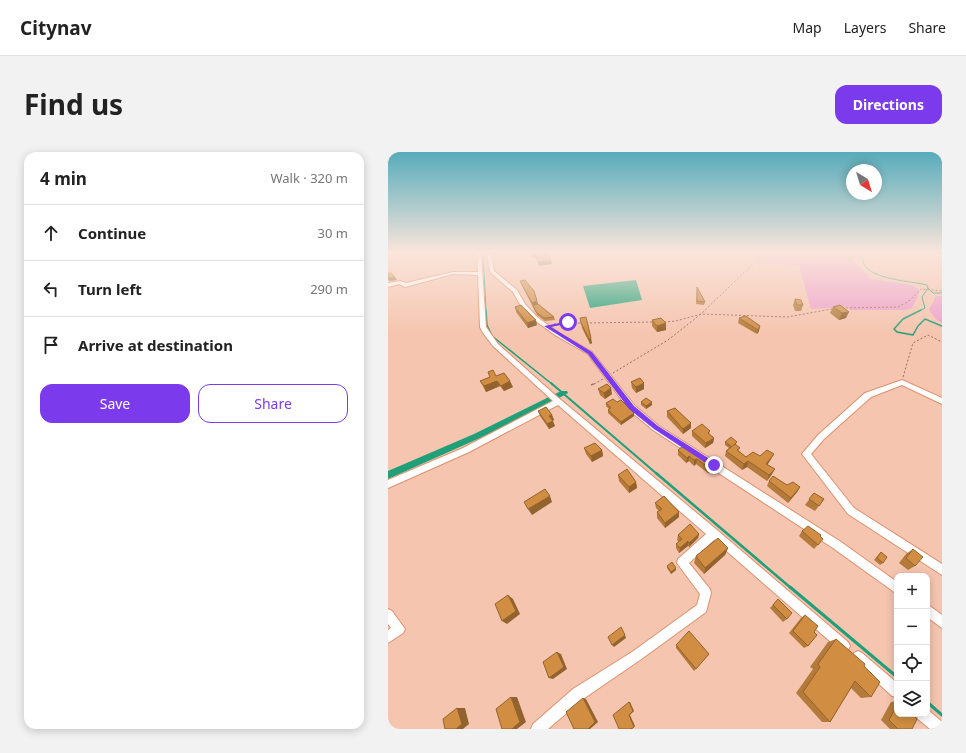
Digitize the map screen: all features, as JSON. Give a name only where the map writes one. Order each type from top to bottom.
[{"type":"street","points":[[388,285],[400,282],[405,285],[425,280]]},
{"type":"street","points":[[480,280],[483,327],[495,344],[557,402],[571,411],[894,689]]},
{"type":"street","points":[[502,280],[515,291],[523,305],[546,326],[590,353],[632,408],[656,428],[836,545],[894,587]]},
{"type":"street","points":[[942,401],[902,382],[868,395],[821,437],[806,454],[851,511],[942,570]]},
{"type":"street","points":[[388,484],[466,450],[557,402]]},
{"type":"street","points":[[538,729],[578,694],[636,656],[702,608],[706,592],[682,563],[714,533]]},
{"type":"street","points":[[930,612],[942,622]]},
{"type":"street","points":[[388,615],[399,629],[388,637]]},
{"type":"street","points":[[926,717],[940,729]]},
{"type":"path","points":[[591,385],[668,340],[701,314],[736,280]]},
{"type":"path","points":[[546,326],[568,322],[676,321],[701,314],[787,317],[837,308],[894,308],[909,301],[921,289],[942,291]]},
{"type":"path","points":[[902,382],[913,343],[928,335],[942,342]]},
{"type":"shaded area","points":[[636,280],[642,300],[590,308],[583,286]]},
{"type":"shaded area","points":[[803,280],[877,280],[912,285],[919,290],[918,297],[912,308],[906,310],[850,310],[848,307],[811,309]]},
{"type":"shaded area","points":[[936,296],[942,296],[942,323],[936,319],[929,310]]},
{"type":"building","points":[[525,280],[534,291],[537,301],[532,303],[520,281]]},
{"type":"building","points":[[697,287],[705,302],[697,301]]},
{"type":"building","points":[[795,299],[801,300],[803,305],[797,305]]},
{"type":"building","points":[[538,304],[554,317],[544,318],[536,312],[533,305]]},
{"type":"building","points":[[521,305],[536,320],[527,323],[515,307]]},
{"type":"building","points":[[840,305],[849,312],[842,313],[833,307]]},
{"type":"building","points":[[746,316],[760,326],[758,330],[739,318]]},
{"type":"building","points":[[586,317],[591,338],[589,339],[580,318]]},
{"type":"building","points":[[661,318],[666,323],[657,326],[652,320]]},
{"type":"building","points":[[493,370],[496,376],[504,373],[510,381],[501,386],[497,381],[484,386],[480,381],[490,377],[488,372]]},
{"type":"building","points":[[640,378],[644,383],[636,387],[631,382]]},
{"type":"building","points":[[607,384],[611,388],[604,393],[598,389]]},
{"type":"building","points":[[646,398],[652,402],[646,406],[641,402]]},
{"type":"building","points":[[613,399],[617,402],[621,400],[634,413],[621,422],[608,410],[611,408],[606,403]]},
{"type":"building","points":[[546,407],[552,415],[549,416],[553,421],[547,424],[538,411]]},
{"type":"building","points":[[675,408],[691,423],[683,429],[667,411]]},
{"type":"building","points":[[702,424],[710,431],[708,433],[714,438],[706,443],[692,431]]},
{"type":"building","points":[[731,437],[737,442],[732,447],[725,442]]},
{"type":"building","points":[[595,443],[602,450],[591,456],[584,448]]},
{"type":"building","points":[[735,444],[740,448],[737,450],[746,457],[753,452],[760,456],[767,450],[774,454],[766,464],[775,469],[769,475],[748,461],[744,464],[726,451]]},
{"type":"building","points":[[683,446],[712,465],[709,468],[697,459],[694,460],[689,456],[687,458],[678,450]]},
{"type":"building","points":[[627,469],[636,482],[629,487],[618,475]]},
{"type":"building","points":[[773,476],[787,485],[793,482],[800,487],[791,498],[769,481]]},
{"type":"building","points":[[545,489],[550,496],[528,509],[524,502]]},
{"type":"building","points":[[814,493],[824,499],[819,506],[809,499]]},
{"type":"building","points":[[664,496],[679,512],[665,523],[657,512],[662,509],[655,503]]},
{"type":"building","points":[[690,524],[699,534],[689,543],[688,541],[680,548],[676,544],[682,539],[678,535]]},
{"type":"building","points":[[808,526],[821,535],[820,536],[823,539],[818,545],[802,531]]},
{"type":"building","points":[[718,538],[728,548],[705,568],[696,556]]},
{"type":"building","points":[[913,549],[923,557],[915,566],[906,558]]},
{"type":"building","points":[[881,552],[887,557],[883,563],[877,558]]},
{"type":"building","points":[[672,562],[676,568],[671,572],[667,566]]},
{"type":"building","points":[[508,595],[516,611],[502,621],[495,604]]},
{"type":"building","points":[[778,599],[792,613],[787,619],[773,605]]},
{"type":"building","points":[[805,615],[818,626],[814,632],[817,635],[808,646],[793,631]]},
{"type":"building","points":[[621,627],[625,635],[612,645],[608,637]]},
{"type":"building","points":[[689,631],[709,654],[696,669],[676,645]]},
{"type":"building","points":[[836,639],[865,664],[864,666],[880,682],[871,697],[855,681],[830,722],[803,692],[820,667],[818,664]]},
{"type":"building","points":[[557,652],[564,667],[549,678],[543,662]]},
{"type":"building","points":[[511,697],[520,722],[512,729],[502,729],[496,709]]},
{"type":"building","points":[[583,698],[595,722],[588,729],[574,729],[566,712]]},
{"type":"building","points":[[629,702],[633,711],[629,715],[634,727],[631,729],[619,729],[613,715]]},
{"type":"building","points":[[457,708],[462,724],[456,729],[445,729],[443,719]]},
{"type":"building","points":[[894,711],[894,717],[915,717],[917,719],[912,729],[898,729],[889,720]]},
{"type":"waterway","points":[[484,280],[486,311]]},
{"type":"waterway","points":[[897,280],[927,285],[928,288]]},
{"type":"waterway","points":[[928,288],[933,293],[942,293]]},
{"type":"waterway","points":[[928,288],[922,297],[925,308],[903,319],[894,329],[897,332],[913,335],[918,326],[925,319],[942,326]]},
{"type":"waterway","points":[[486,310],[487,325],[492,336],[552,384]]},
{"type":"waterway","points":[[551,383],[657,474]]},
{"type":"waterway","points":[[388,475],[477,436],[564,393]]},
{"type":"waterway","points":[[656,473],[791,588]]},
{"type":"waterway","points":[[790,587],[894,674]]},
{"type":"waterway","points":[[930,705],[942,715]]},
{"type":"route","points":[[568,322],[546,326],[590,353],[621,396],[632,408],[656,428],[714,465]]}]
